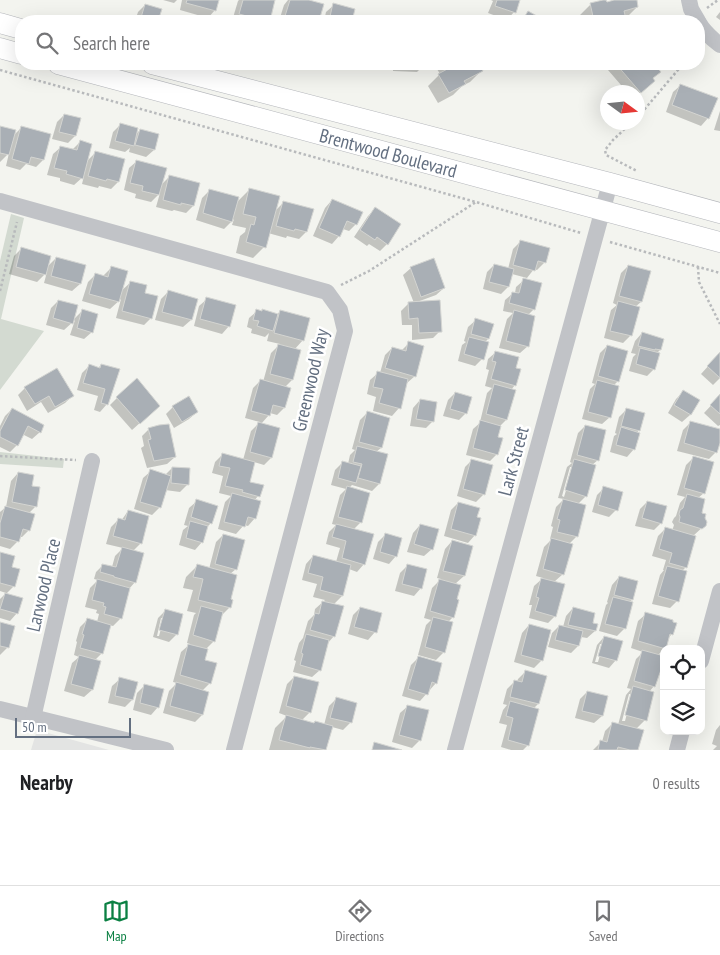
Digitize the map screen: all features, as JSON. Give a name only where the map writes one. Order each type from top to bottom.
[{"type":"main road","points":[[0,23],[15,27]]},
{"type":"main road","points":[[0,48],[15,52]]},
{"type":"main road","name":"Brentwood Boulevard","points":[[80,70],[720,242]]},
{"type":"main road","name":"Brentwood Boulevard","points":[[175,70],[720,213]]},
{"type":"street","points":[[689,0],[691,9],[697,15]]},
{"type":"street","points":[[705,32],[720,45]]},
{"type":"street","name":"Lark Street","points":[[455,750],[610,183]]},
{"type":"street","points":[[0,201],[327,292]]},
{"type":"street","name":"Greenwood Way","points":[[234,750],[345,332],[340,310],[327,292]]},
{"type":"street","name":"Larwood Place","points":[[33,718],[92,461]]},
{"type":"street","points":[[705,646],[720,591]]},
{"type":"street","points":[[0,709],[166,750]]},
{"type":"street","points":[[677,750],[681,735]]},
{"type":"path","points":[[703,15],[718,0]]},
{"type":"path","points":[[0,70],[476,202],[720,273]]},
{"type":"path","points":[[645,108],[679,70]]},
{"type":"path","points":[[606,155],[605,150],[624,130]]},
{"type":"path","points":[[327,292],[369,271],[476,202]]},
{"type":"path","points":[[0,291],[21,206]]},
{"type":"path","points":[[698,267],[699,282],[720,324]]},
{"type":"path","points":[[0,456],[92,461]]},
{"type":"shaded area","points":[[11,214],[24,218],[1,319],[44,331],[0,390],[0,261]]},
{"type":"shaded area","points":[[0,452],[64,459],[63,468],[0,464]]},
{"type":"shaded area","points":[[37,730],[109,750],[31,750]]},
{"type":"building","points":[[187,0],[219,0],[216,11],[186,3]]},
{"type":"building","points":[[243,0],[275,0],[271,15],[239,14]]},
{"type":"building","points":[[290,0],[309,0],[324,4],[321,15],[285,15]]},
{"type":"building","points":[[497,0],[520,0],[516,13],[495,6]]},
{"type":"building","points":[[603,0],[607,2],[614,0],[637,0],[638,7],[624,11],[625,15],[593,15],[590,3]]},
{"type":"building","points":[[333,3],[355,9],[354,15],[330,15]]},
{"type":"building","points":[[145,4],[162,9],[160,15],[142,15]]},
{"type":"building","points":[[528,11],[535,15],[526,15]]},
{"type":"building","points":[[446,70],[483,71],[464,81],[466,84],[449,93],[438,74]]},
{"type":"building","points":[[621,70],[659,70],[661,72],[653,78],[655,81],[645,90],[645,85],[634,85]]},
{"type":"building","points":[[680,84],[718,98],[709,119],[672,105]]},
{"type":"building","points":[[64,114],[81,118],[76,136],[59,132]]},
{"type":"building","points":[[120,123],[138,128],[134,146],[115,141]]},
{"type":"building","points":[[0,126],[16,130],[9,155],[0,153]]},
{"type":"building","points":[[21,126],[51,134],[44,160],[31,157],[29,164],[12,159]]},
{"type":"building","points":[[140,129],[159,134],[155,150],[135,145]]},
{"type":"building","points":[[80,140],[92,144],[83,179],[66,174],[67,171],[54,168],[60,146],[77,150]]},
{"type":"building","points":[[95,151],[125,159],[119,182],[88,176]]},
{"type":"building","points":[[136,160],[167,168],[159,195],[142,191],[143,186],[130,183]]},
{"type":"building","points":[[169,175],[200,183],[194,206],[163,200]]},
{"type":"building","points":[[249,188],[280,196],[266,248],[246,242],[251,224],[254,225],[256,217],[243,214]]},
{"type":"building","points":[[209,189],[239,197],[232,222],[203,213]]},
{"type":"building","points":[[332,199],[363,212],[357,225],[347,221],[340,237],[319,228]]},
{"type":"building","points":[[283,201],[314,209],[307,232],[276,226]]},
{"type":"building","points":[[375,207],[401,224],[388,245],[377,237],[375,240],[360,230]]},
{"type":"building","points":[[520,240],[550,248],[546,263],[538,261],[535,271],[513,265]]},
{"type":"building","points":[[21,247],[51,256],[46,275],[16,267]]},
{"type":"building","points":[[56,257],[86,265],[81,284],[51,276]]},
{"type":"building","points":[[434,258],[445,288],[421,297],[410,267]]},
{"type":"building","points":[[494,264],[514,269],[509,287],[489,282]]},
{"type":"building","points":[[628,265],[651,271],[642,302],[619,296]]},
{"type":"building","points":[[111,266],[128,271],[119,302],[89,294],[95,273],[108,277]]},
{"type":"building","points":[[523,278],[542,283],[535,310],[509,303],[512,292],[519,293]]},
{"type":"building","points":[[130,281],[147,285],[145,293],[158,296],[152,319],[122,311]]},
{"type":"building","points":[[168,290],[198,299],[192,320],[162,312]]},
{"type":"building","points":[[206,297],[236,305],[230,327],[200,319]]},
{"type":"building","points":[[58,300],[78,305],[73,324],[53,318]]},
{"type":"building","points":[[440,300],[442,332],[419,333],[418,318],[409,319],[408,302]]},
{"type":"building","points":[[618,301],[640,307],[632,336],[610,331]]},
{"type":"building","points":[[82,309],[98,314],[93,333],[77,328]]},
{"type":"building","points":[[256,309],[278,314],[273,331],[257,326],[259,321],[253,320]]},
{"type":"building","points":[[280,310],[310,318],[304,341],[274,333]]},
{"type":"building","points":[[514,310],[535,316],[529,347],[506,341]]},
{"type":"building","points":[[475,318],[494,324],[489,339],[471,334]]},
{"type":"building","points":[[642,332],[664,339],[661,350],[638,346]]},
{"type":"building","points":[[469,337],[489,342],[484,360],[464,354]]},
{"type":"building","points":[[408,341],[424,346],[416,377],[385,368],[392,347],[406,351]]},
{"type":"building","points":[[278,344],[301,350],[293,380],[270,374]]},
{"type":"building","points":[[607,345],[628,351],[619,382],[598,376]]},
{"type":"building","points":[[640,348],[660,353],[655,370],[636,364]]},
{"type":"building","points":[[495,351],[519,357],[516,368],[521,369],[516,386],[491,379],[496,362],[492,361]]},
{"type":"building","points":[[720,352],[720,378],[707,366]]},
{"type":"building","points":[[89,364],[100,368],[101,364],[120,369],[108,405],[101,403],[105,389],[83,383]]},
{"type":"building","points":[[57,368],[74,396],[55,407],[49,396],[35,404],[24,387]]},
{"type":"building","points":[[377,371],[408,379],[401,409],[379,403],[383,389],[373,387]]},
{"type":"building","points":[[137,378],[160,406],[140,424],[116,397]]},
{"type":"building","points":[[260,379],[291,388],[285,408],[273,405],[270,416],[251,411]]},
{"type":"building","points":[[597,380],[619,386],[611,418],[588,412]]},
{"type":"building","points":[[494,384],[516,390],[507,420],[486,414]]},
{"type":"building","points":[[683,390],[700,400],[691,415],[674,405]]},
{"type":"building","points":[[455,392],[472,397],[467,414],[450,409]]},
{"type":"building","points":[[720,394],[720,414],[710,405]]},
{"type":"building","points":[[189,396],[198,412],[182,422],[172,406]]},
{"type":"building","points":[[420,399],[437,402],[434,422],[416,419]]},
{"type":"building","points":[[12,408],[44,425],[41,433],[28,426],[18,446],[0,437],[0,431]]},
{"type":"building","points":[[626,408],[645,413],[640,431],[621,426]]},
{"type":"building","points":[[367,411],[390,418],[382,448],[359,442]]},
{"type":"building","points":[[480,420],[501,426],[498,437],[503,438],[498,455],[473,448]]},
{"type":"building","points":[[690,421],[720,429],[720,443],[717,453],[684,443]]},
{"type":"building","points":[[258,422],[280,428],[272,458],[250,452]]},
{"type":"building","points":[[169,424],[176,457],[154,461],[148,440],[151,439],[148,428]]},
{"type":"building","points":[[585,425],[606,430],[599,461],[577,455]]},
{"type":"building","points":[[621,427],[640,433],[635,450],[616,445]]},
{"type":"building","points":[[357,446],[388,454],[380,484],[358,478],[362,464],[353,462]]},
{"type":"building","points":[[222,453],[255,462],[250,482],[264,485],[260,497],[242,492],[243,490],[225,486],[230,468],[219,466]]},
{"type":"building","points":[[693,456],[714,462],[705,494],[684,488]]},
{"type":"building","points":[[471,459],[493,465],[485,495],[463,489]]},
{"type":"building","points":[[574,459],[596,465],[587,497],[565,490]]},
{"type":"building","points":[[342,461],[361,466],[356,483],[338,478]]},
{"type":"building","points":[[172,467],[190,468],[189,485],[171,483]]},
{"type":"building","points":[[150,469],[171,476],[161,508],[140,502]]},
{"type":"building","points":[[18,472],[34,475],[32,486],[40,487],[37,507],[12,502]]},
{"type":"building","points":[[347,486],[370,493],[362,523],[338,517]]},
{"type":"building","points":[[603,486],[623,492],[618,511],[598,505]]},
{"type":"building","points":[[232,493],[261,501],[256,519],[248,517],[245,527],[224,522]]},
{"type":"building","points":[[687,494],[705,499],[702,513],[706,514],[707,522],[706,526],[702,529],[679,522],[680,510],[683,508]]},
{"type":"building","points":[[196,499],[218,506],[212,524],[191,517]]},
{"type":"building","points":[[563,499],[586,505],[578,537],[557,532],[560,520],[557,519]]},
{"type":"building","points":[[647,501],[667,506],[662,524],[642,518]]},
{"type":"building","points":[[458,502],[480,508],[477,517],[481,518],[476,536],[451,529]]},
{"type":"building","points":[[5,506],[35,514],[30,531],[23,529],[19,542],[0,537],[0,523]]},
{"type":"building","points":[[128,510],[149,516],[142,544],[113,536],[118,518],[125,520]]},
{"type":"building","points":[[190,521],[208,526],[203,543],[186,538]]},
{"type":"building","points":[[336,524],[374,534],[365,565],[342,558],[346,541],[332,537]]},
{"type":"building","points":[[420,524],[439,529],[433,550],[414,544]]},
{"type":"building","points":[[665,527],[696,536],[687,568],[669,563],[672,553],[659,549]]},
{"type":"building","points":[[385,533],[402,538],[397,557],[380,552]]},
{"type":"building","points":[[223,534],[245,540],[237,570],[215,564]]},
{"type":"building","points":[[551,538],[573,544],[564,575],[543,569]]},
{"type":"building","points":[[452,540],[473,546],[465,576],[443,571]]},
{"type":"building","points":[[122,547],[144,553],[136,583],[100,572],[102,564],[116,567]]},
{"type":"building","points":[[0,552],[15,556],[12,567],[20,569],[15,587],[0,583]]},
{"type":"building","points":[[313,555],[351,565],[343,596],[320,590],[323,577],[308,573]]},
{"type":"building","points":[[197,564],[237,575],[231,599],[233,600],[231,608],[198,600],[203,579],[193,577]]},
{"type":"building","points":[[407,564],[427,569],[422,589],[402,584]]},
{"type":"building","points":[[667,566],[687,571],[679,602],[658,596]]},
{"type":"building","points":[[619,576],[638,581],[633,600],[614,595]]},
{"type":"building","points":[[541,578],[565,584],[556,617],[535,611],[539,598],[536,597]]},
{"type":"building","points":[[97,579],[130,588],[122,619],[104,614],[106,607],[103,606],[104,603],[92,600]]},
{"type":"building","points":[[439,579],[461,585],[454,618],[430,611]]},
{"type":"building","points":[[5,593],[23,598],[18,614],[0,609]]},
{"type":"building","points":[[613,597],[633,602],[626,629],[605,624]]},
{"type":"building","points":[[322,601],[344,606],[335,637],[310,630],[315,613],[319,614]]},
{"type":"building","points":[[201,606],[223,612],[215,642],[193,635]]},
{"type":"building","points":[[360,607],[382,613],[377,633],[354,627]]},
{"type":"building","points":[[573,607],[595,613],[593,623],[598,624],[596,631],[568,625]]},
{"type":"building","points":[[165,609],[183,614],[178,635],[159,630]]},
{"type":"building","points":[[645,612],[673,620],[673,622],[677,623],[673,635],[670,634],[667,645],[660,645],[660,647],[638,641]]},
{"type":"building","points":[[433,617],[453,622],[445,653],[425,647]]},
{"type":"building","points":[[87,618],[111,625],[103,654],[80,648]]},
{"type":"building","points":[[0,622],[15,626],[9,648],[0,646]]},
{"type":"building","points":[[529,624],[551,630],[543,661],[521,655]]},
{"type":"building","points":[[559,625],[583,631],[579,646],[555,640]]},
{"type":"building","points":[[306,634],[329,640],[321,671],[300,665]]},
{"type":"building","points":[[604,636],[623,641],[617,661],[598,656]]},
{"type":"building","points":[[188,644],[208,649],[205,660],[217,663],[211,684],[180,675]]},
{"type":"building","points":[[642,650],[660,655],[660,673],[655,687],[634,681]]},
{"type":"building","points":[[79,655],[101,661],[93,690],[71,684]]},
{"type":"building","points":[[418,656],[442,663],[437,684],[432,682],[428,695],[408,689]]},
{"type":"building","points":[[525,670],[547,676],[539,704],[510,697],[514,680],[522,682]]},
{"type":"building","points":[[294,676],[319,682],[311,713],[286,706]]},
{"type":"building","points":[[119,677],[138,682],[133,700],[115,696]]},
{"type":"building","points":[[176,682],[209,692],[203,715],[170,706]]},
{"type":"building","points":[[144,684],[164,689],[159,708],[140,703]]},
{"type":"building","points":[[633,686],[654,692],[647,721],[625,715]]},
{"type":"building","points":[[587,691],[608,696],[603,716],[582,711]]},
{"type":"building","points":[[336,697],[357,703],[352,723],[330,718]]},
{"type":"building","points":[[510,701],[539,709],[529,746],[508,740],[513,718],[506,716]]},
{"type":"building","points":[[407,705],[429,710],[421,741],[399,735]]},
{"type":"building","points":[[286,715],[333,726],[326,750],[279,740]]},
{"type":"building","points":[[612,722],[644,730],[638,750],[618,747],[617,750],[598,750],[600,740],[607,742]]},
{"type":"building","points":[[374,742],[402,750],[372,750]]}]
